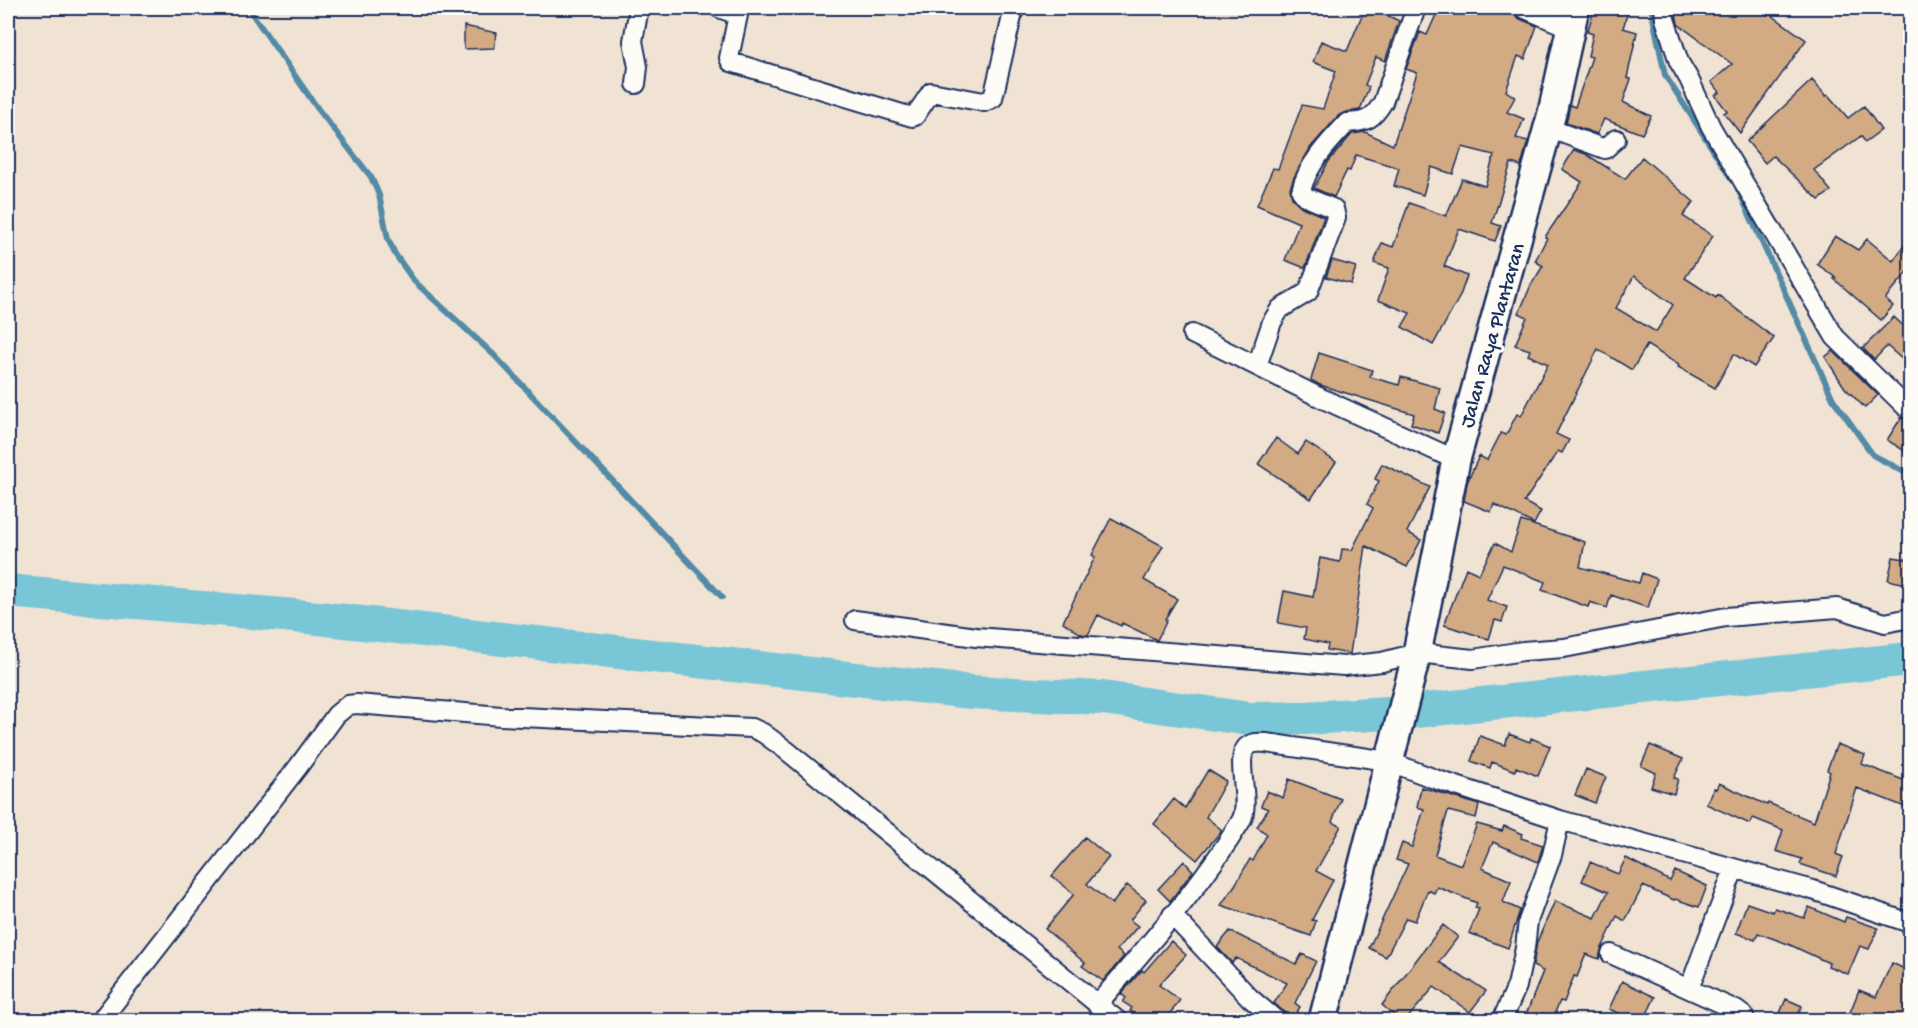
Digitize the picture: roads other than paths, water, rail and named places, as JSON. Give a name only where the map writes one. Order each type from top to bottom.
[{"type":"main road","name":"Jalan Raya Plantaran","points":[[1323,1020],[1416,658],[1456,460],[1548,128],[1572,18]]},
{"type":"street","points":[[636,84],[638,67],[633,41],[639,8]]},
{"type":"street","points":[[719,8],[738,15],[729,58],[731,62],[913,117],[931,92],[984,102],[993,98],[1014,8]]},
{"type":"street","points":[[1257,366],[1272,322],[1280,309],[1308,292],[1336,218],[1334,209],[1306,197],[1301,191],[1304,180],[1332,139],[1347,123],[1362,122],[1376,115],[1383,102],[1416,8]]},
{"type":"street","points":[[1523,8],[1572,18]]},
{"type":"street","points":[[1664,8],[1678,62],[1689,79],[1711,127],[1835,338],[1911,411]]},
{"type":"street","points":[[1548,128],[1605,149],[1616,139]]},
{"type":"street","points":[[1192,334],[1456,460]]},
{"type":"street","points":[[855,620],[976,637],[1344,666],[1416,658],[1473,659],[1523,651],[1564,648],[1726,616],[1837,608],[1885,623],[1911,618]]},
{"type":"street","points":[[101,1020],[336,715],[348,705],[357,704],[501,716],[752,728],[786,750],[1117,1020]]},
{"type":"street","points":[[1098,1005],[1172,915],[1227,843],[1244,815],[1246,796],[1242,760],[1244,751],[1250,745],[1266,743],[1390,755],[1435,779],[1560,820],[1813,890],[1911,922]]},
{"type":"street","points":[[1502,1020],[1517,986],[1526,948],[1528,921],[1552,855],[1560,820]]},
{"type":"street","points":[[1689,989],[1734,869]]},
{"type":"street","points":[[1172,915],[1250,998],[1276,1020]]},
{"type":"street","points":[[1611,954],[1736,1010],[1744,1016],[1745,1020]]},
{"type":"waterway","points":[[248,8],[318,109],[371,177],[379,195],[388,239],[395,254],[414,281],[494,355],[722,597]]},
{"type":"waterway","points":[[1651,8],[1665,75],[1731,178]]},
{"type":"waterway","points":[[1737,187],[1833,399],[1873,455],[1910,475]]},
{"type":"waterway","points":[[8,591],[318,618],[971,692],[1103,698],[1250,719],[1406,712],[1910,659]]}]
